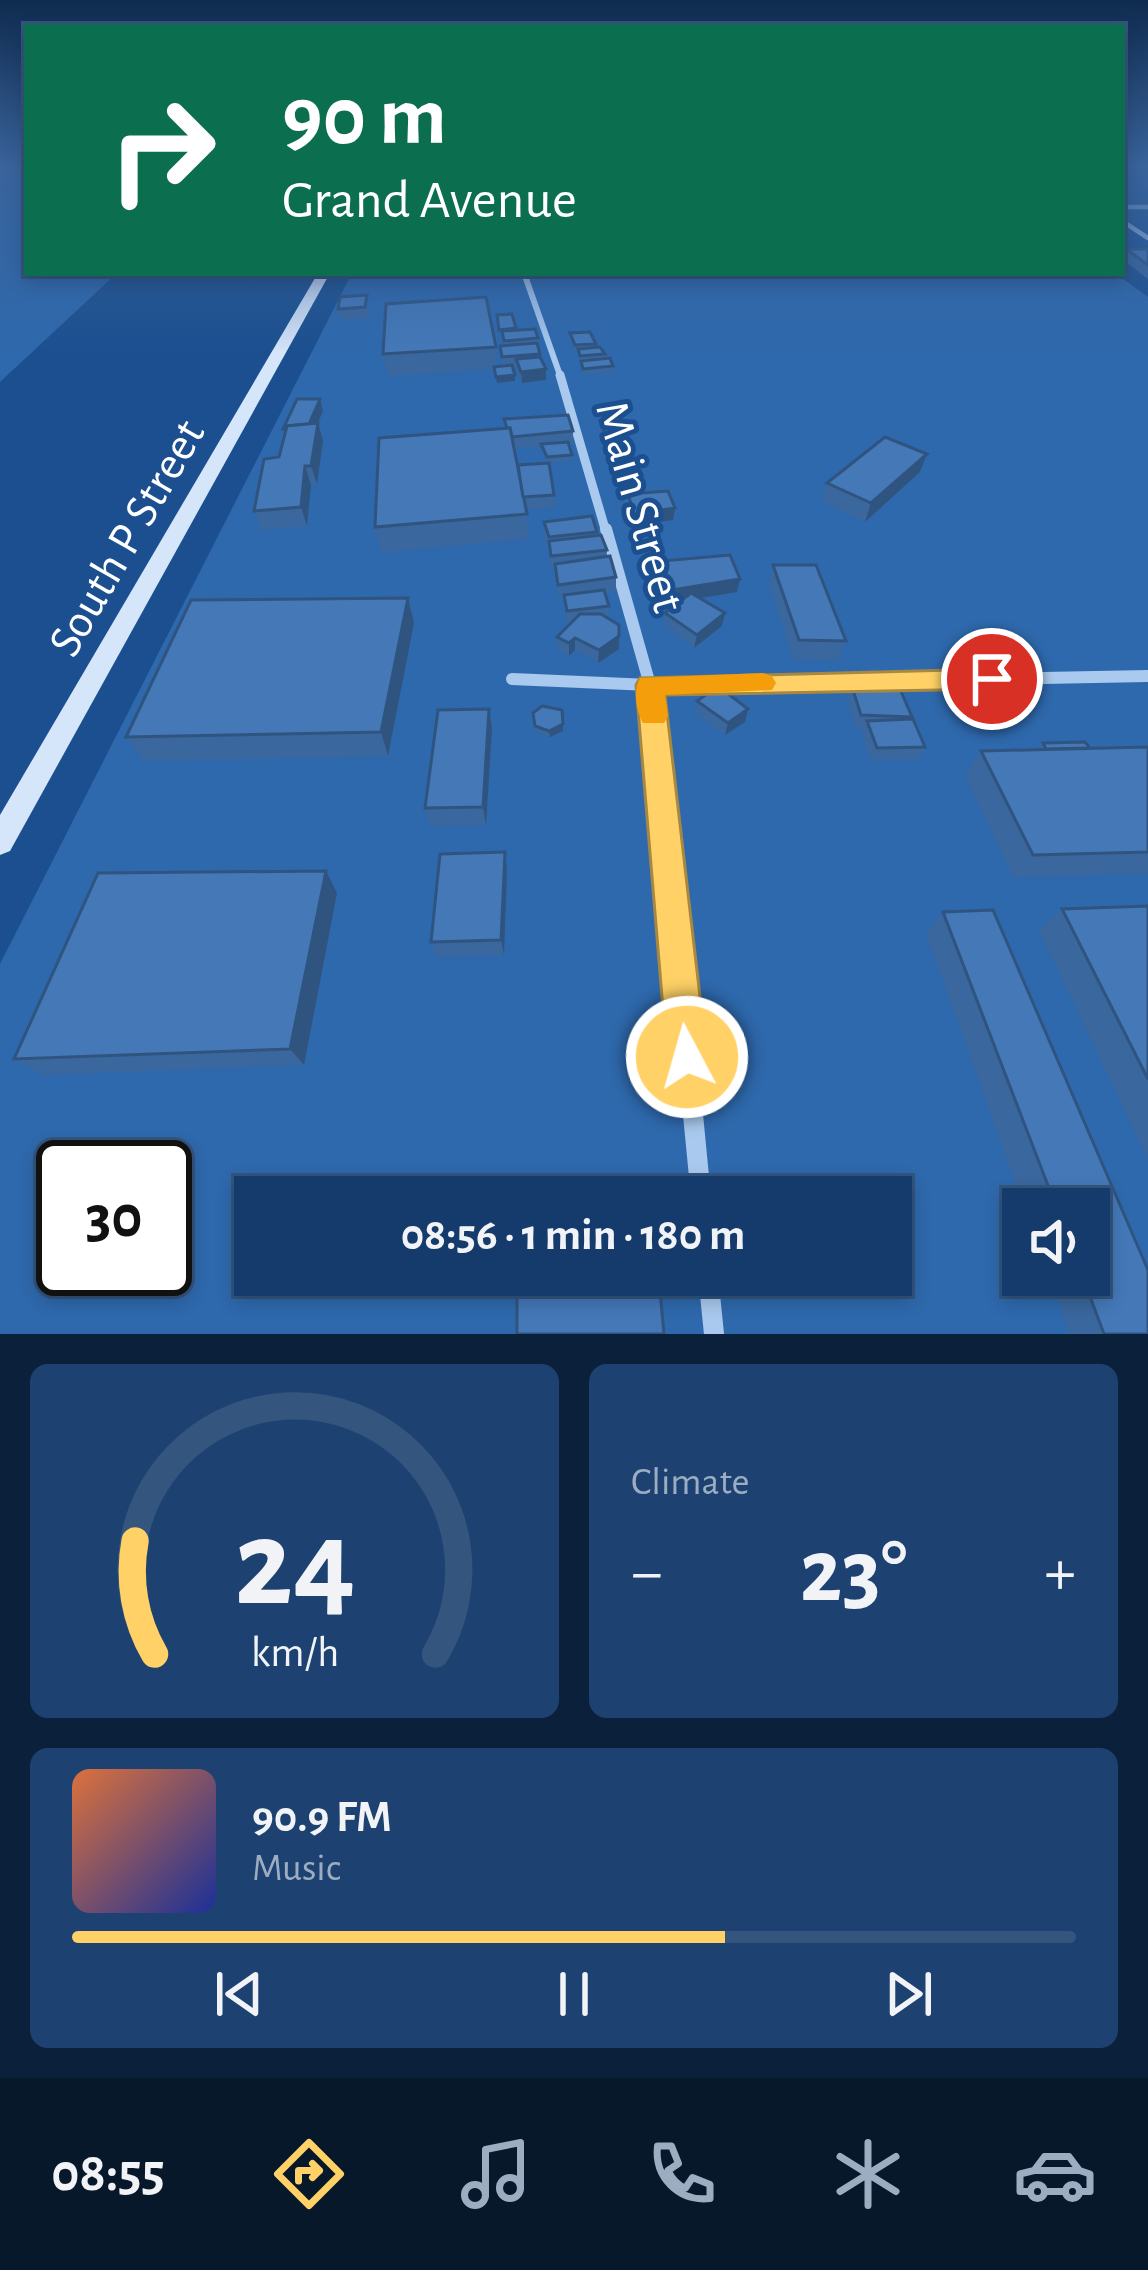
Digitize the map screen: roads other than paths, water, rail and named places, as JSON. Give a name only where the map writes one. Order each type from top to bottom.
[{"type":"street","name":"South P Street","points":[[0,842],[322,276]]},
{"type":"street","name":"Main Street","points":[[525,276],[571,407],[650,685],[699,1176]]},
{"type":"street","points":[[512,679],[650,685],[1148,676]]},
{"type":"street","points":[[710,1296],[714,1334]]}]
